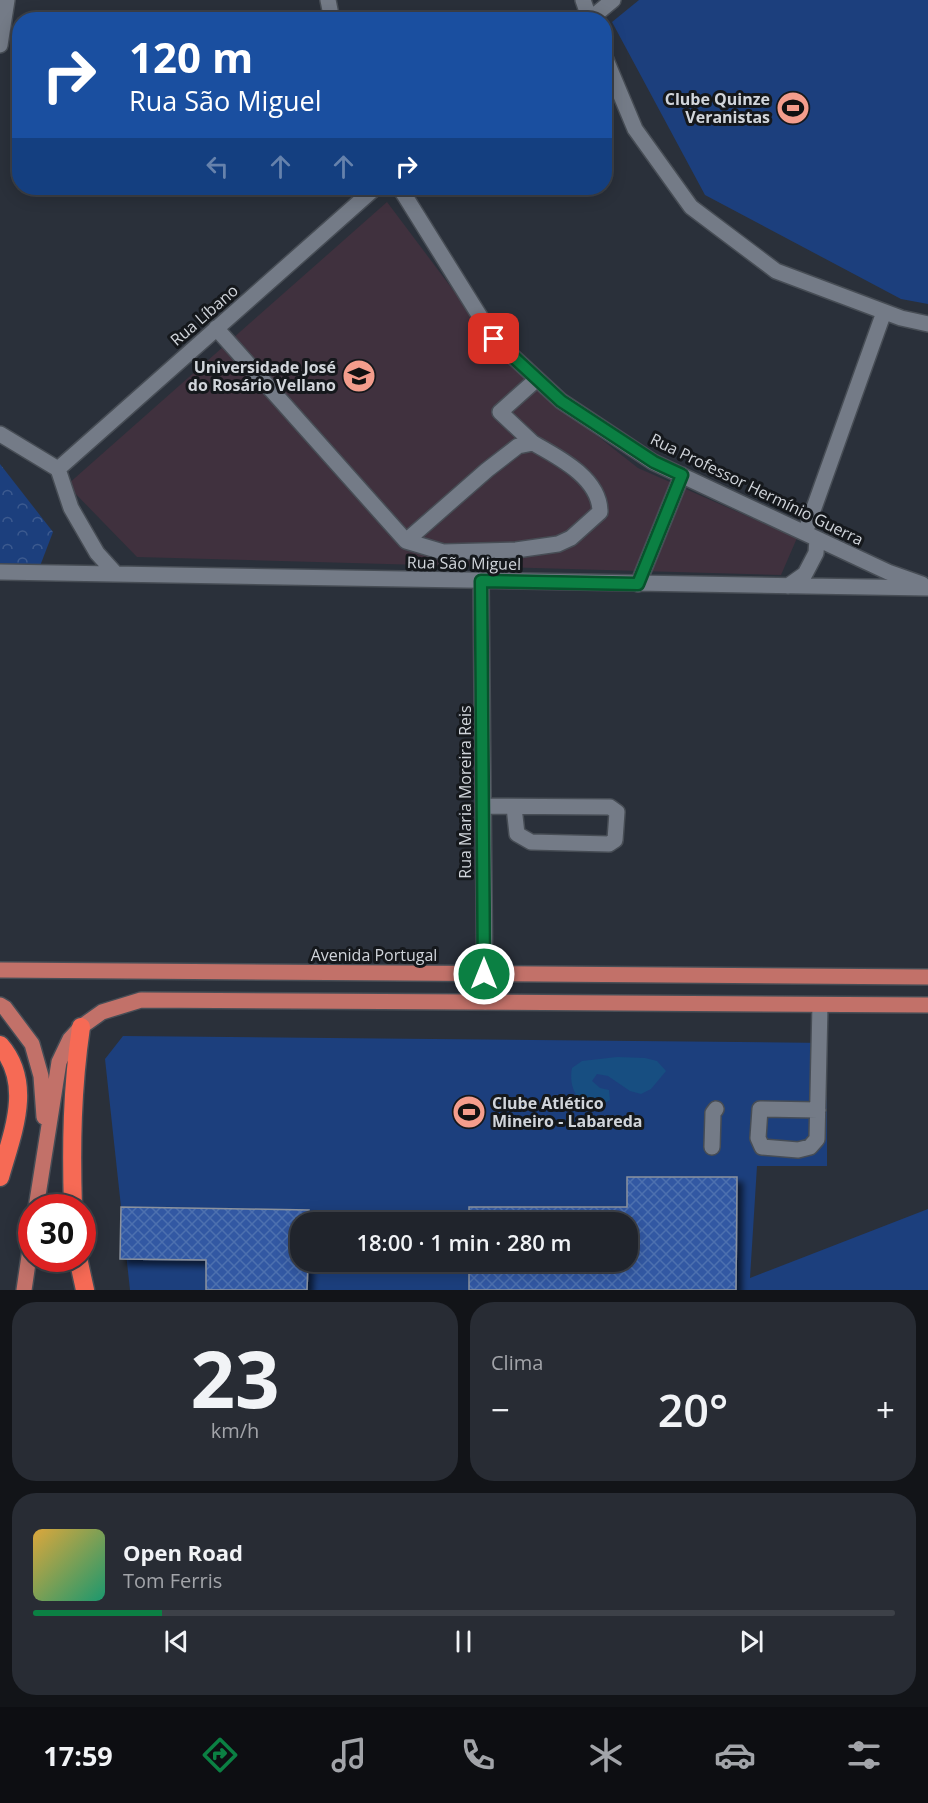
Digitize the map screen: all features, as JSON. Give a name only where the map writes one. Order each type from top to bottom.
[{"type":"highway","points":[[73,1194],[72,1096],[81,1027]]},
{"type":"highway","points":[[0,1045],[6,1052],[19,1090],[18,1111],[0,1177]]},
{"type":"highway","points":[[81,1272],[85,1290]]},
{"type":"main road","name":"Avenida Portugal","points":[[0,970],[928,977]]},
{"type":"main road","points":[[38,1194],[59,1062],[70,1039],[81,1027],[102,1012],[141,1000],[928,1005]]},
{"type":"main road","points":[[0,1005],[5,1008],[32,1044],[41,1076],[44,1114],[41,1174]]},
{"type":"main road","points":[[24,1290],[27,1272]]},
{"type":"street","points":[[0,45],[8,0]]},
{"type":"street","points":[[598,12],[613,0]]},
{"type":"street","points":[[612,74],[635,129],[691,207],[776,271],[901,318],[928,324]]},
{"type":"street","name":"Rua Líbano","points":[[58,469],[367,195]]},
{"type":"street","name":"Rua Professor Hermínio Guerra","points":[[404,195],[494,339],[561,401],[654,462],[888,572],[928,587]]},
{"type":"street","points":[[788,586],[806,574],[816,553],[811,536],[884,312]]},
{"type":"street","points":[[216,328],[406,541],[444,552],[516,550],[558,544],[571,538],[600,512],[600,506],[590,483],[561,458],[533,443],[500,412],[537,379]]},
{"type":"street","points":[[0,434],[58,469],[71,508],[97,553],[116,574]]},
{"type":"street","points":[[406,541],[518,446],[533,443]]},
{"type":"street","points":[[638,584],[682,475]]},
{"type":"street","name":"Rua São Miguel","points":[[0,572],[928,587]]},
{"type":"street","name":"Rua Maria Moreira Reis","points":[[481,581],[485,1002]]},
{"type":"street","points":[[483,807],[514,807],[610,807],[616,812],[615,840],[609,844],[531,843],[517,834],[514,807]]},
{"type":"street","points":[[818,1110],[820,1005]]},
{"type":"street","points":[[712,1147],[713,1113],[716,1108]]},
{"type":"shaded area","name":"Universidade José do Rosário Vellano","points":[[387,202],[496,347],[558,405],[638,468],[797,538],[781,575],[137,557],[67,485]]},
{"type":"shaded area","points":[[617,1057],[657,1061],[666,1071],[651,1089],[641,1094],[630,1091],[608,1076],[597,1074],[592,1081],[600,1088],[609,1090],[610,1100],[593,1106],[586,1104],[575,1093],[572,1086],[572,1068],[582,1061]]},
{"type":"green space","name":"Clube Quinze Veranistas","points":[[639,0],[928,0],[928,304],[901,299],[705,195],[612,22]]},
{"type":"green space","points":[[0,464],[53,532],[40,566],[0,566]]},
{"type":"green space","name":"Clube Atlético Mineiro - Labareda","points":[[123,1036],[827,1043],[827,1166],[757,1166],[750,1278],[928,1209],[928,1290],[130,1290],[105,1059]]},
{"type":"building","points":[[627,1177],[737,1177],[736,1290],[469,1290],[469,1272],[638,1272],[638,1212],[469,1212],[469,1207],[627,1207]]},
{"type":"building","points":[[121,1207],[309,1210],[309,1212],[290,1212],[290,1272],[308,1272],[307,1290],[206,1290],[206,1260],[120,1259]]},
{"type":"place","name":"Clube Quinze Veranistas","points":[[793,108]]},
{"type":"place","name":"Universidade José do Rosário Vellano","points":[[359,376]]},
{"type":"place","name":"Clube Atlético Mineiro - Labareda","points":[[469,1112]]},
{"type":"route","points":[[484,974],[481,581],[638,584],[682,475],[654,462],[561,401],[494,339]]}]
